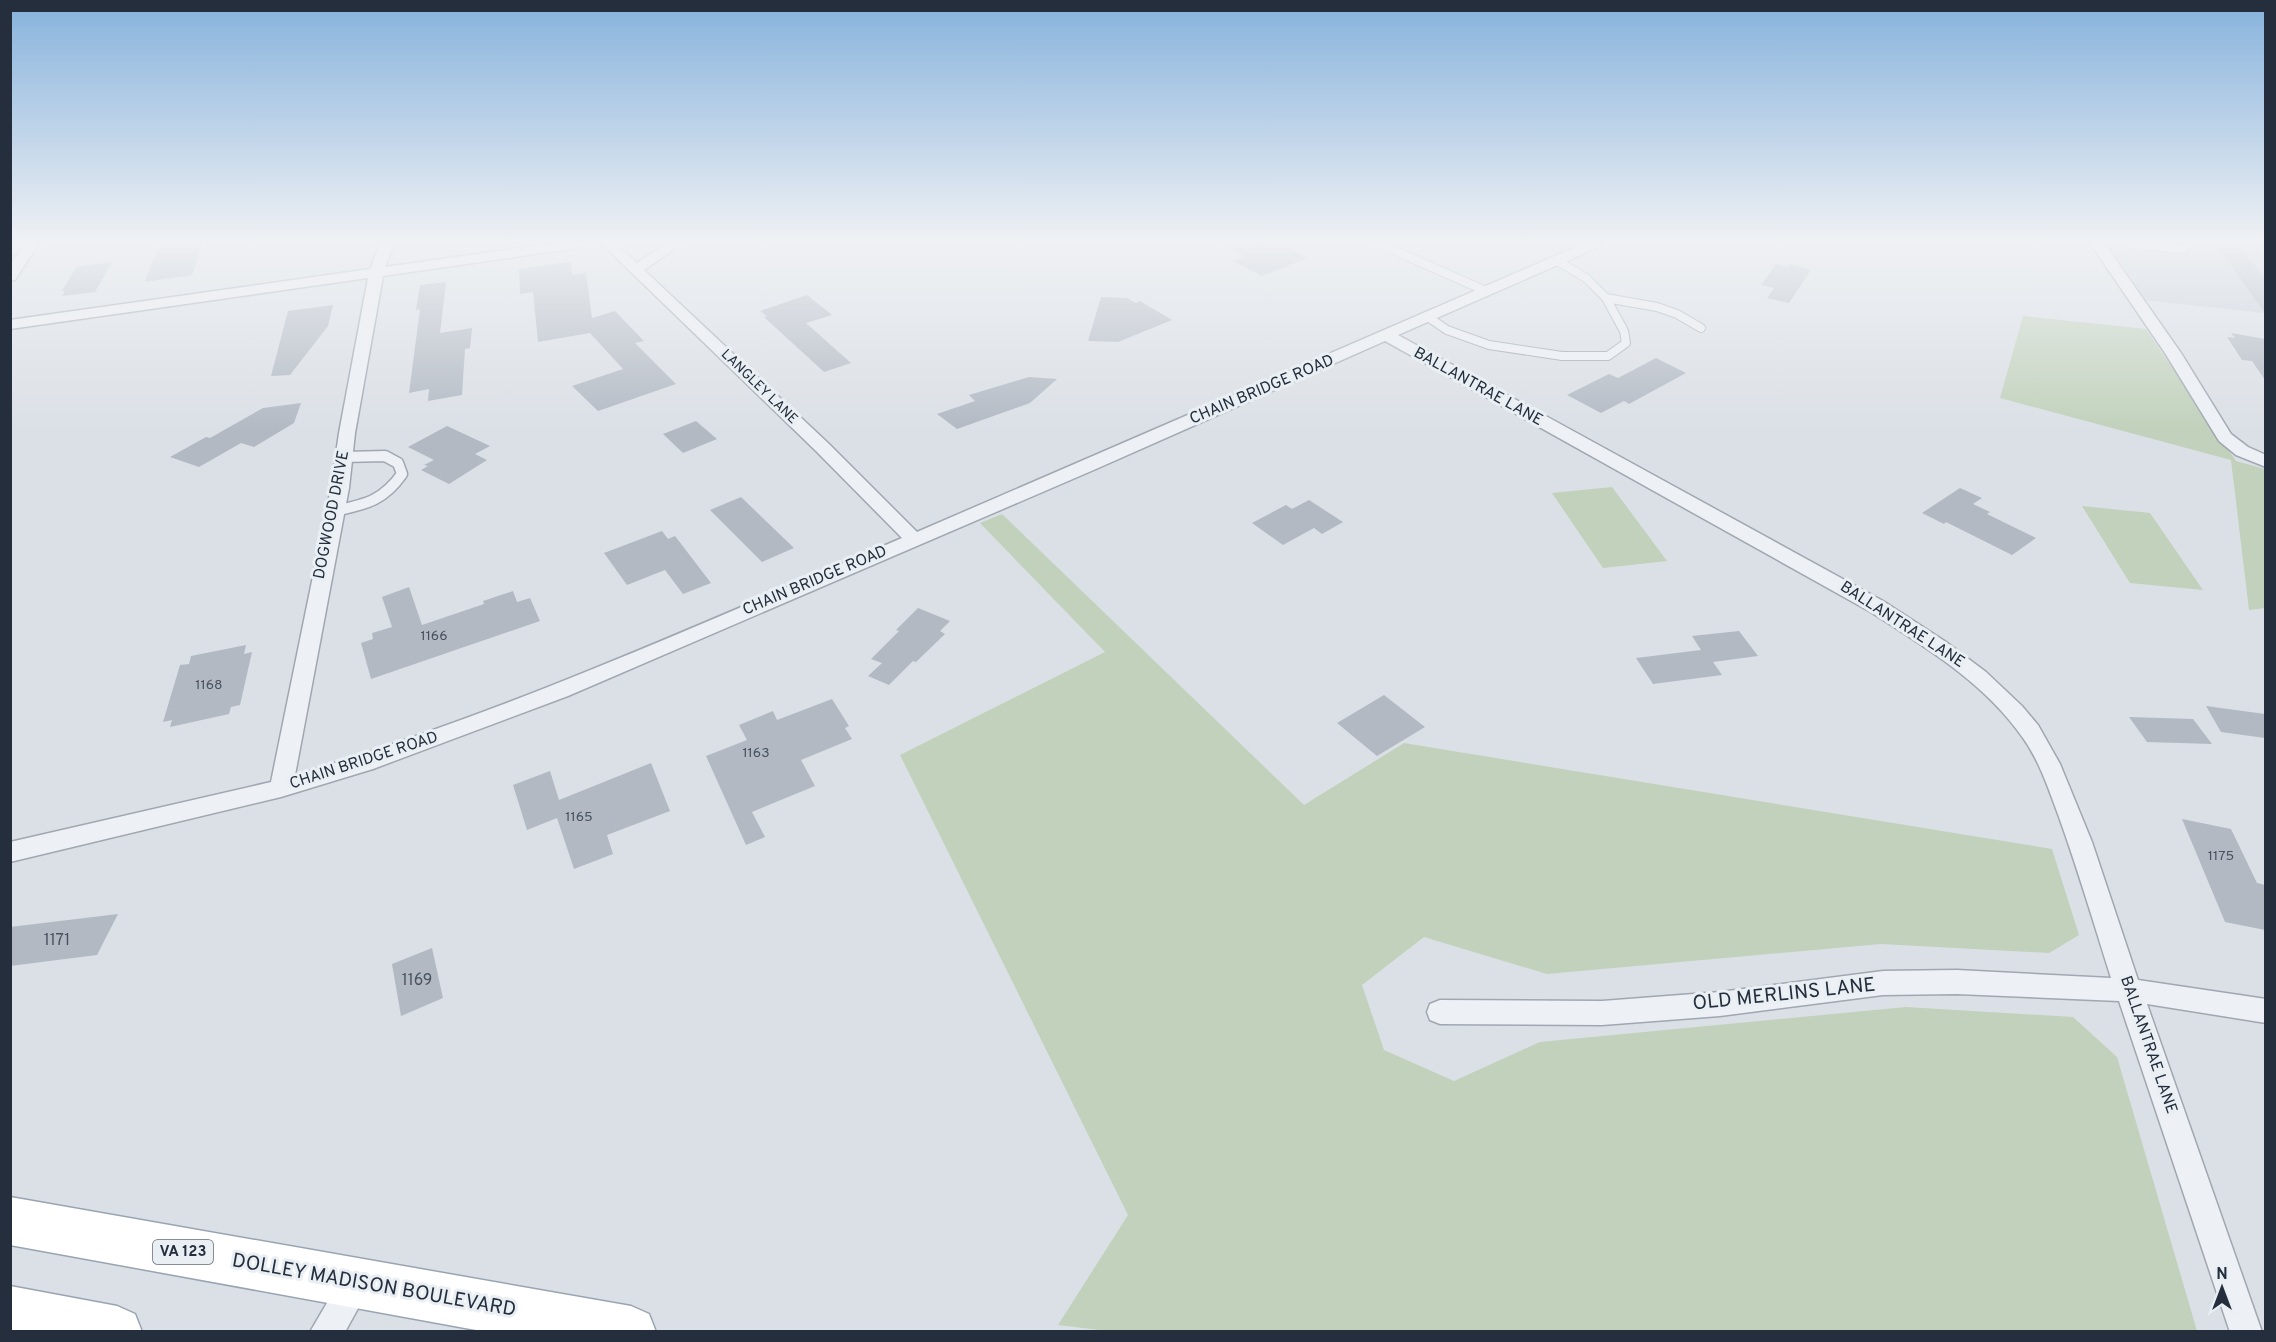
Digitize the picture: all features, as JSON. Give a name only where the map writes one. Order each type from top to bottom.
[{"type":"main road","name":"DOLLEY MADISON BOULEVARD","points":[[10,1221],[632,1332]]},
{"type":"main road","points":[[10,1311],[117,1332]]},
{"type":"street","points":[[10,325],[146,306]]},
{"type":"street","name":"DOGWOOD DRIVE","points":[[281,788],[335,511],[370,306]]},
{"type":"street","name":"LANGLEY LANE","points":[[674,306],[822,447],[914,540]]},
{"type":"street","name":"CHAIN BRIDGE ROAD","points":[[10,852],[281,788],[365,763],[560,691],[1388,336],[1453,306]]},
{"type":"street","points":[[2140,306],[2225,436],[2242,451],[2265,462]]},
{"type":"street","name":"BALLANTRAE LANE","points":[[1388,336],[1476,387],[1876,606],[1946,650],[1978,675],[2006,702],[2030,731],[2050,764],[2093,878],[2246,1332]]},
{"type":"street","name":"OLD MERLINS LANE","points":[[1440,1012],[1602,1013],[1720,1004],[1883,984],[1957,982],[2129,990],[2265,1011]]},
{"type":"street","points":[[326,1332],[356,1283]]},
{"type":"lane","points":[[1428,317],[1447,330],[1489,345],[1562,356],[1608,356],[1626,343],[1624,331],[1610,306]]},
{"type":"lane","points":[[1649,306],[1677,314],[1701,328]]},
{"type":"lane","points":[[335,511],[378,500],[392,490],[402,474],[398,463],[385,456],[344,457]]},
{"type":"shaded area","points":[[2195,306],[2265,306],[2265,313]]},
{"type":"green space","points":[[2023,316],[2146,329],[2236,461],[2265,469],[2265,608],[2249,610],[2231,460],[2000,398]]},
{"type":"green space","points":[[1612,487],[1667,561],[1603,568],[1552,493]]},
{"type":"green space","points":[[2082,506],[2150,513],[2203,590],[2130,583]]},
{"type":"green space","points":[[1002,514],[1304,805],[1404,743],[2052,849],[2079,935],[2049,953],[1881,944],[1547,974],[1424,937],[1362,985],[1384,1050],[1454,1081],[1540,1042],[1906,1007],[2073,1017],[2117,1057],[2197,1331],[1116,1332],[1058,1325],[1128,1215],[900,755],[1105,652],[980,523]]},
{"type":"building","points":[[333,306],[328,326],[290,375],[271,376],[288,311]]},
{"type":"building","points":[[417,306],[443,306],[440,333],[472,328],[470,348],[465,349],[462,395],[428,401],[429,389],[409,393],[420,309],[416,310]]},
{"type":"building","points":[[534,306],[590,306],[592,318],[615,311],[644,341],[635,343],[676,384],[598,411],[572,386],[623,369],[590,333],[538,342]]},
{"type":"building","points":[[776,306],[820,306],[832,315],[806,323],[851,363],[824,372],[760,311]]},
{"type":"building","points":[[1098,306],[1148,306],[1172,320],[1118,342],[1088,341]]},
{"type":"building","points":[[2231,333],[2265,339],[2265,380],[2252,361],[2242,360],[2227,337],[2235,338]]},
{"type":"building","points":[[1656,358],[1686,373],[1629,404],[1624,401],[1601,413],[1567,395],[1609,374],[1618,378]]},
{"type":"building","points":[[1029,377],[1057,379],[1030,403],[957,429],[937,414],[975,401],[969,395]]},
{"type":"building","points":[[301,403],[294,423],[254,447],[241,443],[199,467],[170,457],[206,437],[210,438],[263,408]]},
{"type":"building","points":[[696,421],[717,439],[683,453],[663,434]]},
{"type":"building","points":[[447,426],[490,446],[475,454],[487,460],[449,484],[421,470],[428,466],[424,465],[434,460],[408,447]]},
{"type":"building","points":[[1960,488],[1982,498],[1973,504],[1990,512],[1987,514],[2036,538],[2012,555],[1946,522],[1944,524],[1922,513]]},
{"type":"building","points":[[741,497],[794,548],[762,562],[710,510]]},
{"type":"building","points":[[1309,500],[1343,522],[1322,534],[1314,528],[1283,545],[1252,523],[1286,505],[1292,509]]},
{"type":"building","points":[[662,531],[668,539],[675,536],[711,583],[683,594],[665,570],[627,585],[604,553]]},
{"type":"building","points":[[409,587],[422,625],[484,604],[483,601],[513,591],[517,602],[530,598],[540,621],[371,679],[361,643],[373,639],[372,633],[392,627],[382,597]]},
{"type":"building","points":[[918,608],[950,621],[940,631],[945,634],[889,685],[868,676],[882,663],[871,659]]},
{"type":"building","points":[[1739,631],[1758,656],[1713,662],[1722,675],[1653,684],[1636,658],[1701,650],[1692,636]]},
{"type":"building","points":[[246,645],[244,654],[252,652],[240,705],[231,707],[229,714],[170,727],[172,720],[163,722],[180,665],[189,664],[191,656]]},
{"type":"building","points":[[1384,695],[1425,727],[1377,756],[1337,723]]},
{"type":"building","points":[[832,699],[849,726],[845,728],[852,739],[801,760],[815,786],[752,812],[765,837],[746,845],[706,756],[747,740],[739,725],[773,711],[777,720]]},
{"type":"building","points":[[2206,706],[2265,714],[2265,738],[2221,732]]},
{"type":"building","points":[[2129,717],[2193,719],[2212,744],[2147,742]]},
{"type":"building","points":[[651,763],[670,811],[607,835],[613,854],[574,869],[557,818],[527,830],[513,785],[550,771],[559,800]]},
{"type":"building","points":[[2182,819],[2231,829],[2257,883],[2265,885],[2265,930],[2225,922]]},
{"type":"building","points":[[118,914],[97,955],[10,966],[10,927]]},
{"type":"building","points":[[432,948],[443,998],[401,1016],[392,964]]}]
